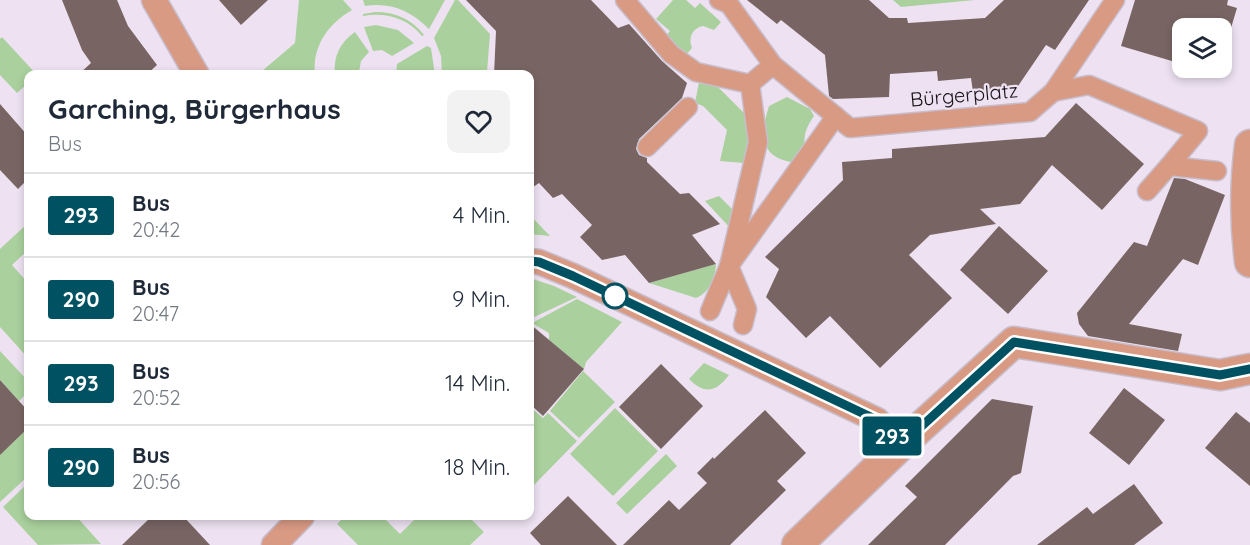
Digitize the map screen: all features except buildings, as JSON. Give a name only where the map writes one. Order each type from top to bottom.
[{"type":"street","points":[[154,0],[194,70]]},
{"type":"street","points":[[625,0],[671,54],[692,90]]},
{"type":"street","name":"Bürgerplatz","points":[[726,1],[773,65],[850,128],[1030,112],[1053,92],[1115,0]]},
{"type":"street","points":[[647,147],[692,90],[750,84],[773,65]]},
{"type":"street","points":[[710,311],[729,266],[758,142],[750,84]]},
{"type":"street","points":[[1053,92],[1089,85],[1198,131],[1147,191]]},
{"type":"street","points":[[729,266],[836,117]]},
{"type":"street","points":[[1250,145],[1246,190],[1250,262]]},
{"type":"street","points":[[1168,166],[1217,171]]},
{"type":"street","points":[[534,261],[573,276],[877,420],[901,445]]},
{"type":"street","points":[[729,266],[747,309],[742,325]]},
{"type":"street","points":[[797,545],[901,445],[1014,342],[1220,375],[1250,369]]},
{"type":"street","points":[[274,545],[298,520]]},
{"type":"green space","points":[[299,0],[343,0],[352,10],[336,22],[323,37],[316,55],[315,70],[263,70],[295,43]]},
{"type":"green space","points":[[363,0],[445,0],[429,29],[415,17],[400,9],[383,5],[365,6]]},
{"type":"green space","points":[[455,0],[458,0],[490,34],[487,70],[442,70],[441,56],[434,38]]},
{"type":"green space","points":[[673,0],[686,0],[695,8],[700,3],[721,22],[714,30],[703,26],[696,29],[691,37],[692,48],[686,55],[665,37],[670,31],[656,19]]},
{"type":"green space","points":[[893,0],[975,0],[901,7]]},
{"type":"green space","points":[[389,13],[402,18],[424,35],[422,36],[410,25],[395,18],[380,15],[363,16],[363,14]]},
{"type":"green space","points":[[376,25],[398,30],[414,43],[392,56],[382,50],[373,51],[364,27]]},
{"type":"green space","points":[[355,32],[369,52],[361,61],[359,70],[335,70],[339,50],[345,40]]},
{"type":"green space","points":[[2,37],[32,70],[24,70],[24,87],[17,93],[0,75],[0,39]]},
{"type":"green space","points":[[427,46],[431,48],[434,70],[396,70],[397,64]]},
{"type":"green space","points":[[699,82],[717,86],[748,117],[750,138],[744,163],[720,161],[727,130],[703,106],[695,103]]},
{"type":"green space","points":[[787,97],[810,109],[814,116],[806,132],[805,150],[791,162],[780,159],[767,148],[764,133],[769,106]]},
{"type":"green space","points":[[719,196],[736,213],[733,231],[705,201]]},
{"type":"green space","points":[[534,219],[550,236],[534,234]]},
{"type":"green space","points":[[24,227],[24,254],[12,265],[24,278],[24,354],[0,327],[0,249]]},
{"type":"green space","points":[[716,264],[711,284],[696,298],[649,283]]},
{"type":"green space","points":[[534,279],[577,297],[534,317]]},
{"type":"green space","points":[[577,299],[622,322],[586,362],[584,369],[549,340],[549,333],[534,324],[534,322]]},
{"type":"green space","points":[[0,351],[24,377],[24,396],[19,401],[0,380]]},
{"type":"green space","points":[[704,363],[729,375],[715,388],[700,388],[689,379]]},
{"type":"green space","points":[[583,371],[615,402],[579,438],[550,411]]},
{"type":"green space","points":[[615,408],[658,451],[613,496],[570,454]]},
{"type":"green space","points":[[534,410],[543,418],[548,413],[577,441],[534,485]]},
{"type":"green space","points":[[24,432],[24,480],[0,502],[0,442],[7,448]]},
{"type":"green space","points":[[666,454],[677,466],[627,514],[616,503]]},
{"type":"green space","points":[[24,487],[24,520],[80,520],[101,544],[38,545],[3,507]]},
{"type":"green space","points":[[341,520],[386,520],[400,534],[414,520],[472,520],[484,532],[470,545],[358,545],[337,524]]},
{"type":"bus line","name":"293","points":[[534,261],[573,276],[877,420],[901,445],[1014,342],[1220,375],[1250,369]]}]
